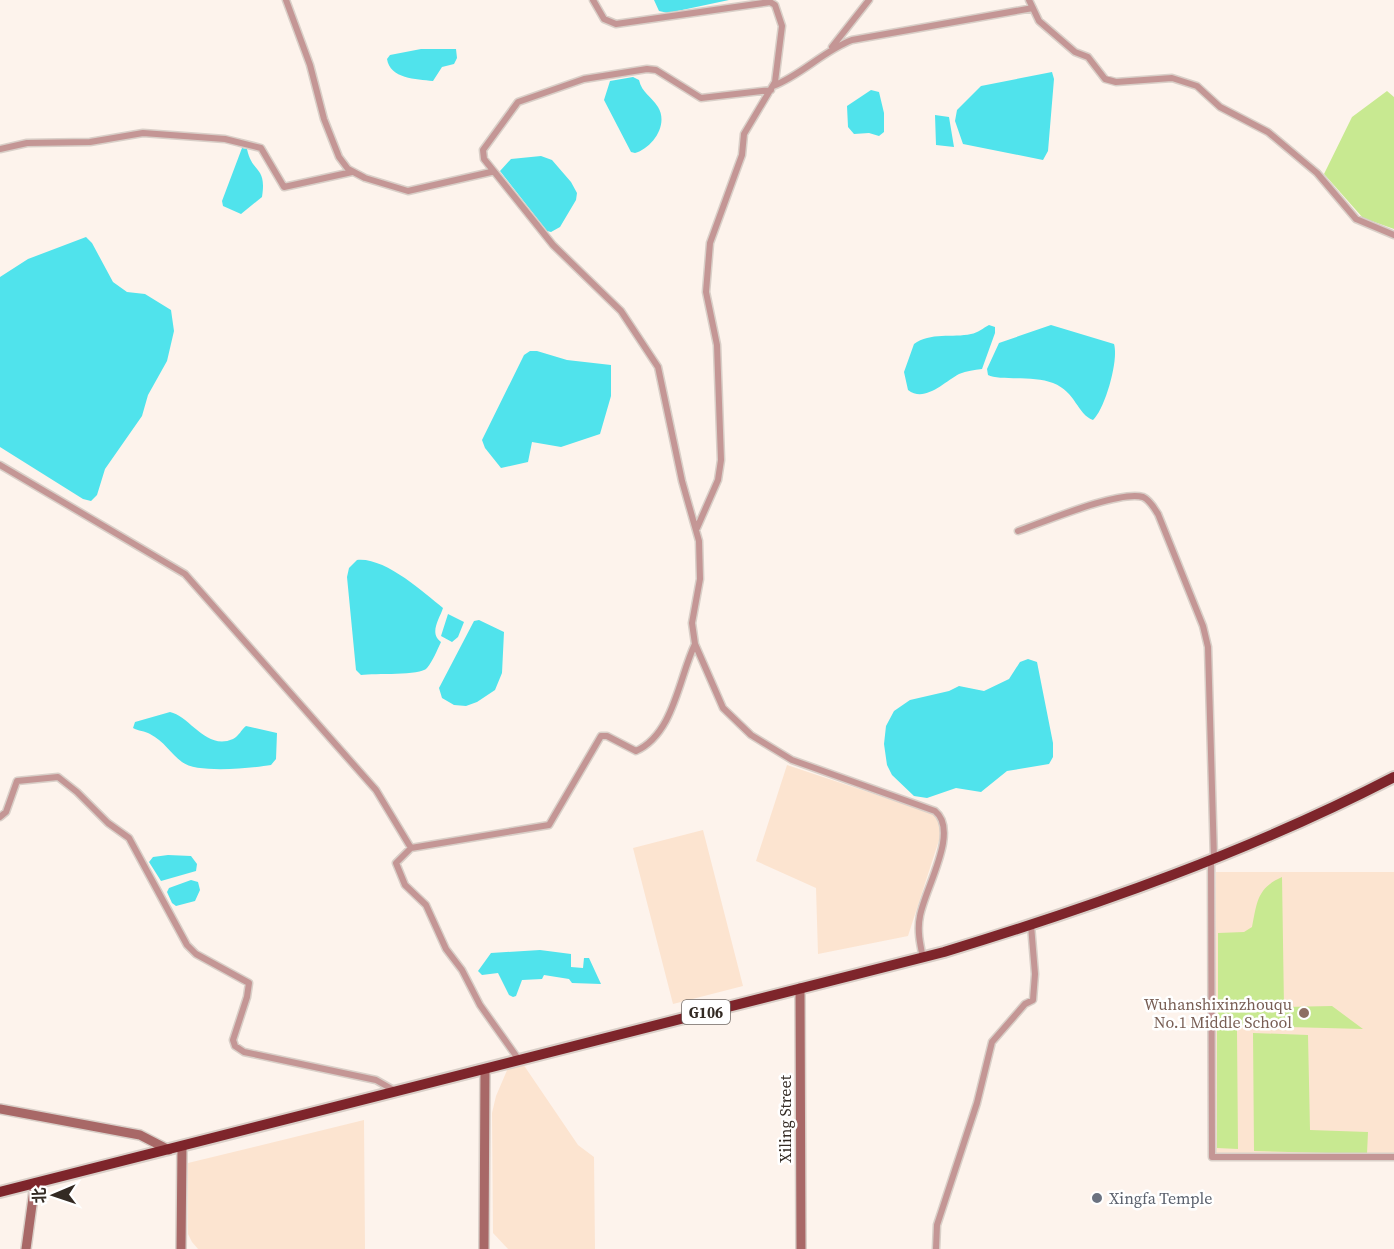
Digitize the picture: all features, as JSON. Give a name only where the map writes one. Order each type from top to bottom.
[{"type":"highway","name":"G106","points":[[0,1192],[398,1093],[923,958],[1031,925],[1212,860],[1394,777]]},
{"type":"street","points":[[286,0],[310,65],[324,119],[339,157],[352,172],[408,191],[491,172]]},
{"type":"street","points":[[593,0],[604,19],[616,24],[680,16],[742,4],[772,3],[782,33],[772,88],[763,98],[744,134],[742,155],[710,243],[706,292],[717,345],[721,460],[718,480],[696,528]]},
{"type":"street","points":[[868,0],[832,48],[787,81],[772,88],[701,98],[656,70],[647,69],[584,79],[514,105],[483,150],[486,165],[491,172],[553,245],[611,300],[650,351],[661,376],[682,481],[696,528],[700,568],[692,623],[694,644],[723,708],[733,720],[758,740],[792,760],[935,811],[941,816],[945,836],[919,921],[923,958]]},
{"type":"street","points":[[1029,0],[1039,21],[1075,52],[1088,57],[1108,80],[1172,78],[1197,86],[1220,107],[1268,132],[1317,173],[1356,219],[1394,235]]},
{"type":"street","points":[[832,48],[879,33],[1033,8]]},
{"type":"street","points":[[0,149],[27,142],[90,142],[149,133],[225,138],[256,146],[266,155],[284,187],[352,172]]},
{"type":"street","points":[[0,465],[185,574],[376,790],[411,848]]},
{"type":"street","points":[[1018,531],[1117,498],[1142,497],[1158,514],[1203,626],[1209,647],[1212,1157],[1394,1157]]},
{"type":"street","points":[[519,1061],[480,1005],[462,970],[446,949],[426,905],[405,885],[396,863],[411,848],[549,825],[601,736],[607,736],[636,751],[647,743],[664,723],[673,708],[694,644]]},
{"type":"street","points":[[0,817],[6,812],[16,781],[51,776],[64,782],[132,843],[187,945],[196,954],[249,983],[247,998],[233,1040],[235,1046],[244,1052],[376,1080],[398,1093]]},
{"type":"street","points":[[936,1249],[937,1225],[977,1103],[992,1042],[1025,1004],[1033,1000],[1035,974],[1031,925]]},
{"type":"street","name":"Xiling Street","points":[[800,988],[801,1249]]},
{"type":"street","points":[[484,1249],[485,1070]]},
{"type":"street","points":[[0,1108],[140,1135],[169,1150]]},
{"type":"street","points":[[181,1249],[182,1146]]},
{"type":"street","points":[[26,1249],[35,1183]]},
{"type":"shaded area","points":[[787,765],[937,815],[943,828],[908,936],[818,954],[816,888],[756,861]]},
{"type":"shaded area","points":[[703,830],[743,986],[673,1004],[633,848]]},
{"type":"shaded area","name":"Wuhanshixinzhouqu No.1 Middle School","points":[[1216,872],[1394,872],[1394,1154],[1214,1154]]},
{"type":"shaded area","points":[[523,1064],[578,1145],[594,1157],[595,1249],[508,1249],[493,1233],[492,1113],[496,1096],[508,1068]]},
{"type":"shaded area","points":[[364,1120],[365,1249],[198,1249],[192,1242],[188,1234],[188,1163]]},
{"type":"green space","points":[[1387,91],[1394,97],[1394,229],[1363,218],[1324,174],[1352,117]]},
{"type":"green space","points":[[1282,877],[1284,1007],[1332,1006],[1363,1029],[1218,1025],[1218,933],[1244,932],[1252,927],[1257,903],[1263,891]]},
{"type":"green space","points":[[1217,1028],[1237,1030],[1238,1149],[1217,1148]]},
{"type":"green space","points":[[1253,1033],[1308,1035],[1310,1130],[1368,1132],[1367,1154],[1254,1151]]},
{"type":"water","points":[[654,0],[729,0],[668,13],[659,11]]},
{"type":"water","points":[[421,49],[456,49],[457,58],[454,64],[442,67],[433,81],[405,77],[393,71],[389,66],[387,59],[390,55]]},
{"type":"water","points":[[1052,72],[1054,79],[1048,151],[1043,160],[963,144],[955,121],[957,110],[981,86]]},
{"type":"water","points":[[633,77],[639,80],[661,114],[660,128],[653,141],[635,153],[631,152],[604,100],[610,81]]},
{"type":"water","points":[[871,90],[879,92],[884,113],[884,132],[879,136],[869,133],[854,134],[848,127],[847,106]]},
{"type":"water","points":[[935,115],[949,117],[954,147],[936,145]]},
{"type":"water","points":[[242,148],[247,149],[252,163],[261,174],[263,187],[262,197],[241,214],[223,206],[222,201]]},
{"type":"water","points":[[541,156],[552,160],[571,182],[577,193],[576,200],[560,227],[551,232],[547,231],[500,171],[511,159]]},
{"type":"water","points":[[86,237],[92,243],[113,282],[127,292],[145,294],[171,310],[174,331],[167,361],[148,395],[142,416],[105,469],[97,495],[91,501],[83,499],[0,447],[0,277],[28,259]]},
{"type":"water","points":[[989,325],[995,327],[995,333],[982,369],[959,374],[928,393],[914,393],[908,390],[904,372],[914,344],[927,338],[978,332]]},
{"type":"water","points":[[1051,325],[1114,344],[1115,361],[1110,384],[1102,406],[1093,420],[1083,413],[1067,392],[1053,383],[1036,379],[1000,378],[988,375],[987,369],[999,343]]},
{"type":"water","points":[[530,351],[567,360],[611,365],[611,396],[600,434],[561,447],[532,442],[528,462],[501,468],[485,448],[482,440],[524,355]]},
{"type":"water","points":[[357,560],[379,564],[391,570],[443,608],[435,630],[441,642],[433,659],[423,671],[361,675],[356,670],[347,577],[349,568]]},
{"type":"water","points":[[448,614],[464,622],[458,637],[452,642],[441,636]]},
{"type":"water","points":[[479,620],[504,632],[502,673],[495,690],[477,702],[466,706],[454,705],[442,698],[439,688],[474,621]]},
{"type":"water","points":[[1028,659],[1037,662],[1053,743],[1053,757],[1049,764],[1007,771],[981,792],[956,788],[927,798],[914,796],[892,775],[887,765],[884,744],[886,726],[894,711],[910,700],[949,691],[959,686],[984,691],[1009,679],[1020,662]]},
{"type":"water","points":[[170,712],[206,737],[215,740],[233,739],[246,726],[277,733],[276,759],[271,765],[239,769],[189,766],[178,759],[155,737],[133,728],[135,722]]},
{"type":"water","points":[[191,856],[197,864],[196,871],[161,881],[149,862],[153,857]]},
{"type":"water","points":[[191,880],[198,882],[200,890],[195,901],[176,906],[167,892],[169,888]]},
{"type":"water","points":[[540,950],[571,954],[571,967],[583,968],[584,958],[589,958],[601,984],[572,983],[569,979],[544,975],[542,979],[522,980],[516,996],[513,997],[509,995],[498,973],[482,975],[478,971],[491,953]]},
{"type":"place","name":"Wuhanshixinzhouqu No.1 Middle School","points":[[1304,1013]]},
{"type":"place","name":"Xingfa Temple","points":[[1097,1198]]}]
